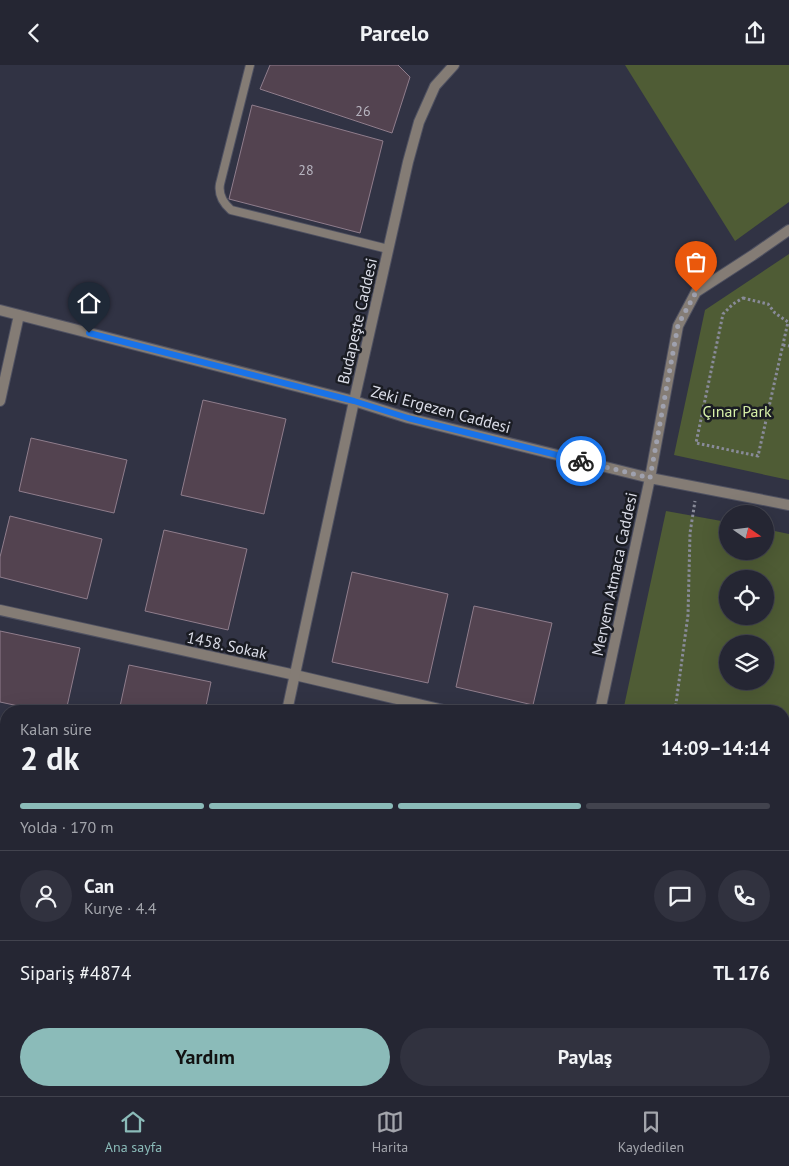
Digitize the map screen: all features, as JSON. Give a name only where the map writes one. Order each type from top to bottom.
[{"type":"street","name":"Budapeşte Caddesi","points":[[288,705],[408,163],[419,122],[436,86],[454,65]]},
{"type":"street","name":"Meryem Atmaca Caddesi","points":[[601,705],[650,478],[678,325],[696,292],[789,230]]},
{"type":"street","name":"Zeki Ergezen Caddesi","points":[[0,310],[354,401],[408,418],[650,478],[789,505]]},
{"type":"street","points":[[0,401],[19,315]]},
{"type":"street","name":"1458. Sokak","points":[[0,610],[422,705]]},
{"type":"lane","points":[[250,65],[220,184],[219,189],[222,201],[232,210],[388,249]]},
{"type":"path","points":[[743,298],[768,304],[775,313],[788,322],[783,345],[758,456],[696,443],[723,314],[733,304],[743,298]]},
{"type":"path","points":[[783,345],[789,345]]},
{"type":"path","points":[[676,705],[688,615],[690,533],[698,487]]},
{"type":"green space","points":[[625,65],[789,65],[789,202],[735,241]]},
{"type":"green space","name":"Çınar Park","points":[[789,254],[789,480],[674,455],[705,310]]},
{"type":"green space","points":[[666,511],[719,521],[719,560],[774,560],[774,531],[789,534],[789,705],[624,705]]},
{"type":"building","points":[[270,65],[398,65],[410,77],[392,133],[260,89]]},
{"type":"building","points":[[252,105],[383,141],[360,233],[229,199]]},
{"type":"building","points":[[203,400],[286,419],[264,514],[181,495]]},
{"type":"building","points":[[31,438],[127,460],[114,513],[19,491]]},
{"type":"building","points":[[10,516],[102,539],[87,599],[0,577],[0,557]]},
{"type":"building","points":[[164,530],[247,549],[228,630],[145,611]]},
{"type":"building","points":[[352,572],[448,594],[428,683],[332,662]]},
{"type":"building","points":[[474,606],[552,623],[533,705],[456,687]]},
{"type":"building","points":[[0,631],[80,648],[67,705],[14,705],[0,702]]},
{"type":"building","points":[[129,665],[211,682],[206,705],[120,705]]},
{"type":"way so far","points":[[581,461],[650,478],[678,325],[696,292]]},
{"type":"route","points":[[89,333],[354,401],[408,418],[581,461]]}]
